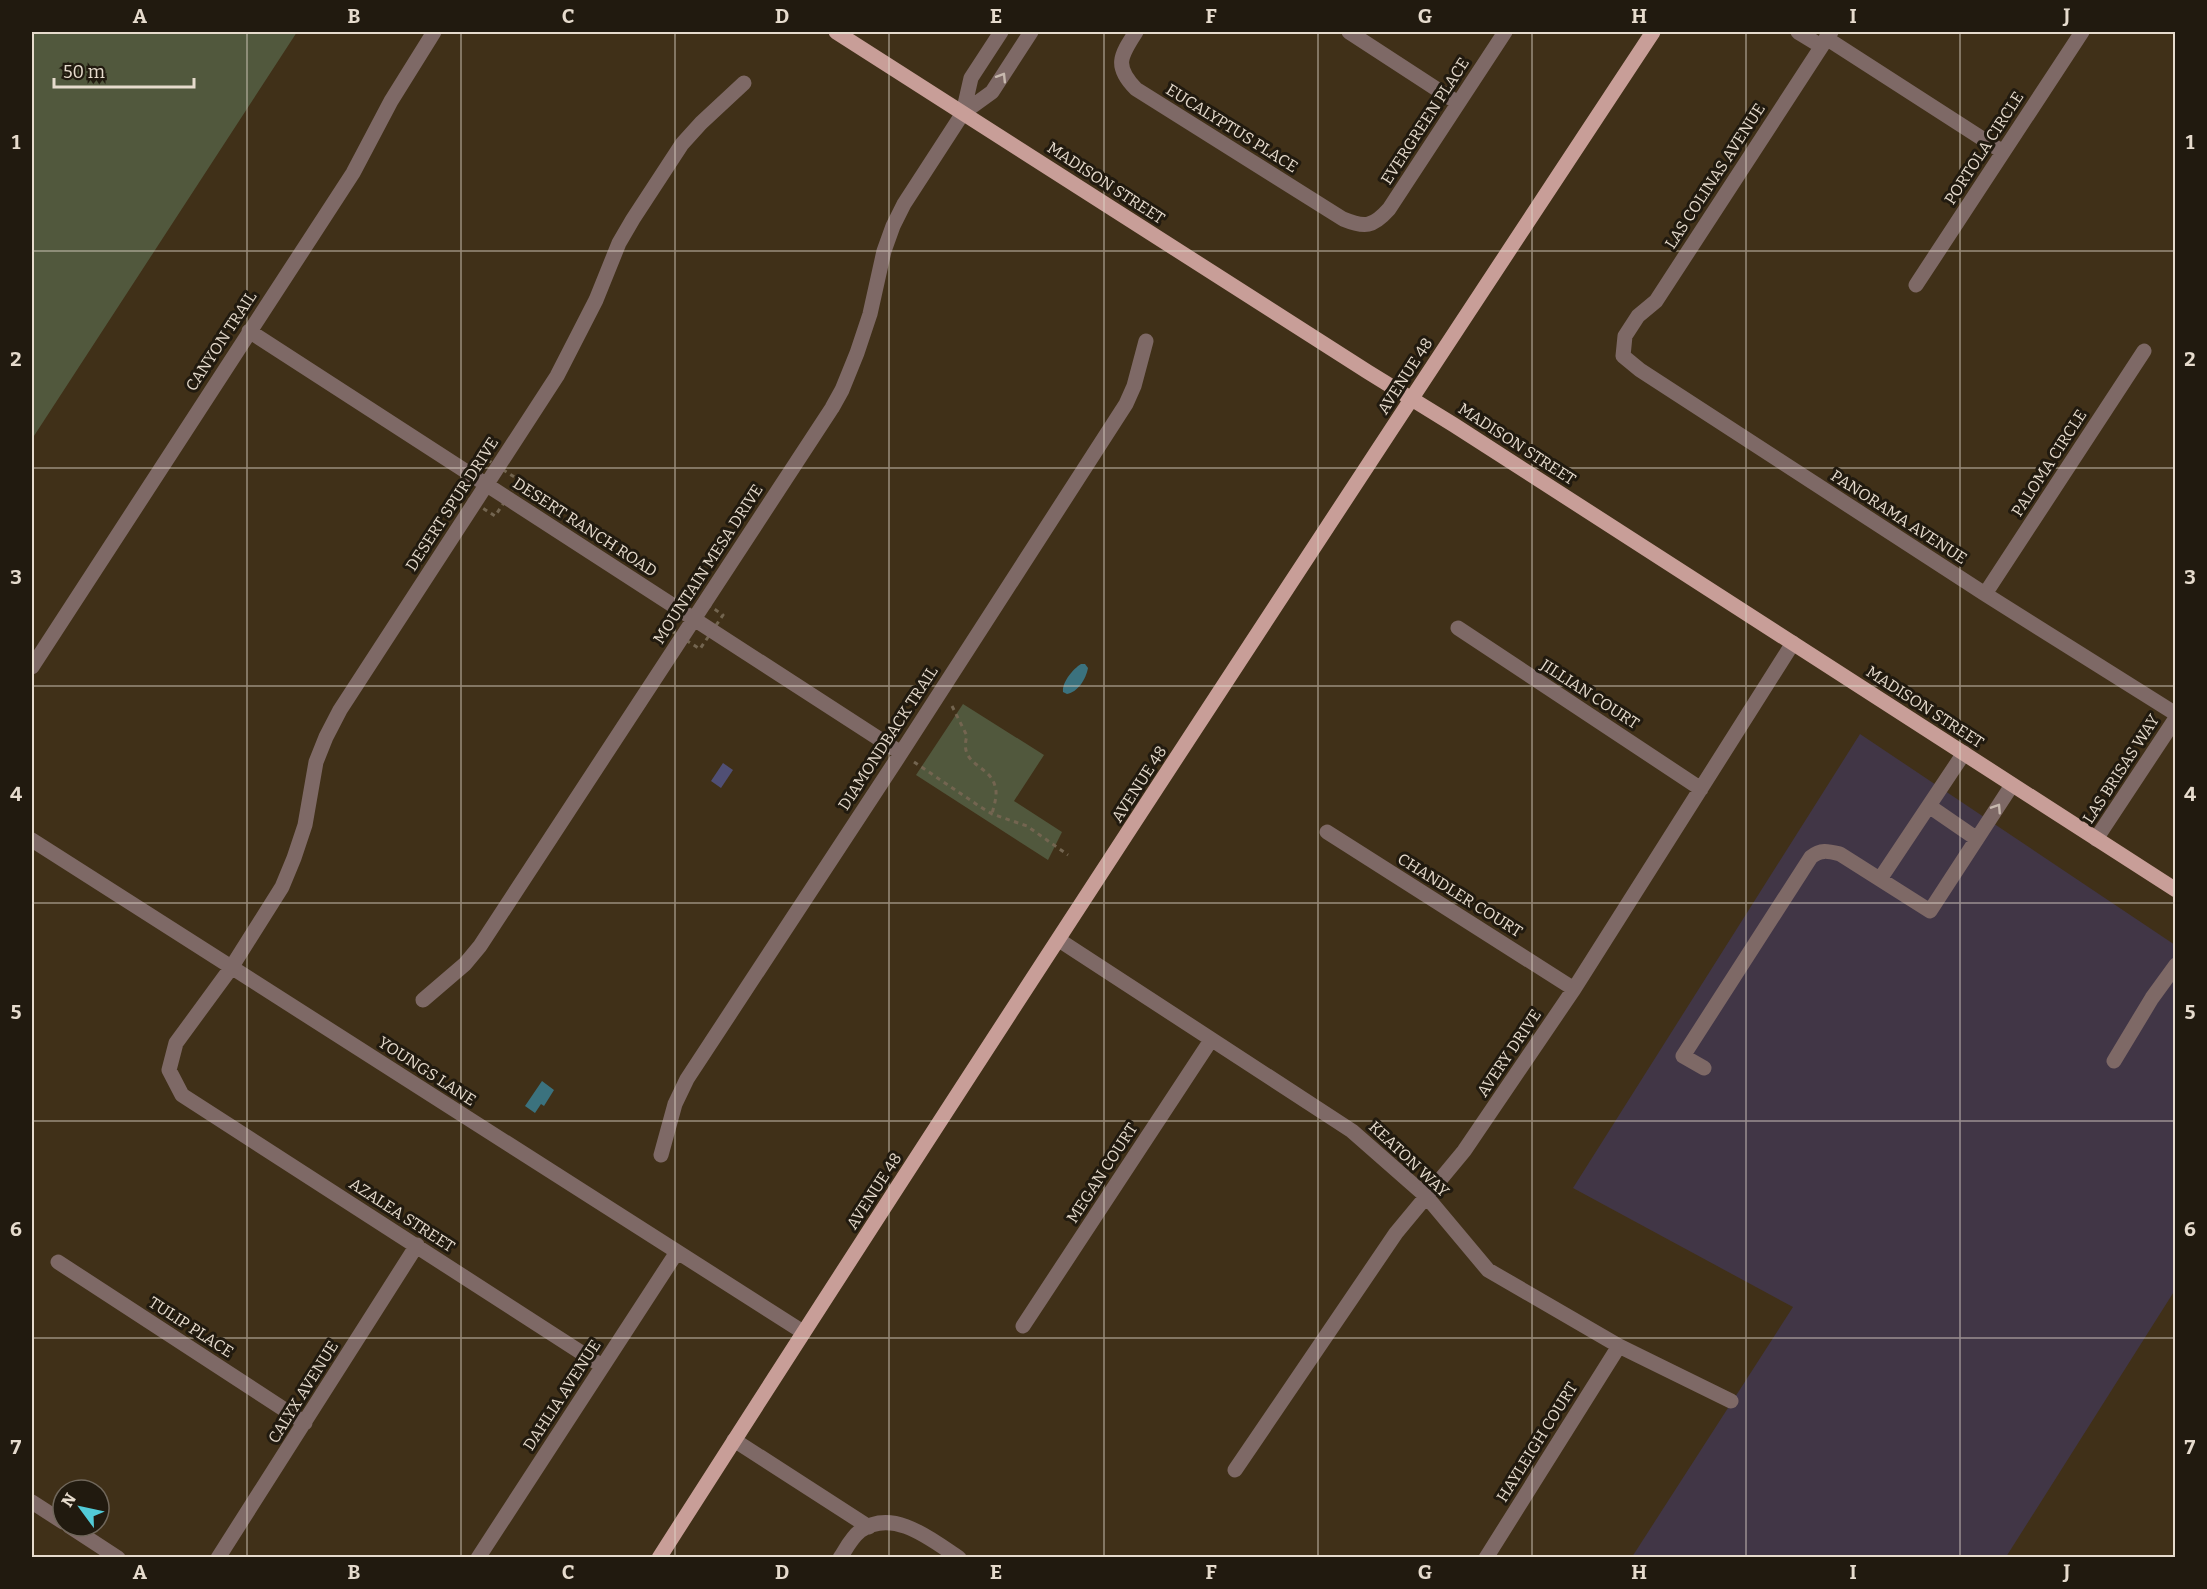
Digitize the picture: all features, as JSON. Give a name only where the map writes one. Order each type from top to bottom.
[{"type":"main road","name":"MADISON STREET","points":[[836,32],[1412,398],[2175,890]]},
{"type":"main road","name":"AVENUE 48","points":[[659,1557],[803,1332],[1653,32]]},
{"type":"street","name":"CANYON TRAIL","points":[[32,667],[353,173],[391,101],[434,32]]},
{"type":"street","points":[[963,113],[971,78],[1001,32]]},
{"type":"street","name":"EUCALYPTUS PLACE","points":[[1136,32],[1121,59],[1121,72],[1136,88],[1343,219],[1369,225]]},
{"type":"street","points":[[1349,32],[1458,103]]},
{"type":"street","name":"EVERGREEN PLACE","points":[[1369,225],[1380,219],[1389,209],[1505,32]]},
{"type":"street","points":[[1798,32],[1826,39],[2003,152]]},
{"type":"street","name":"PORTOLA CIRCLE","points":[[1916,285],[2082,32]]},
{"type":"street","points":[[963,113],[992,92],[1023,34]]},
{"type":"street","name":"LAS COLINAS AVENUE","points":[[1625,336],[1638,316],[1656,301],[1826,39]]},
{"type":"street","name":"DESERT SPUR DRIVE","points":[[182,1095],[169,1070],[176,1043],[231,968],[282,887],[304,825],[316,762],[340,710],[557,376],[591,310],[619,243],[633,219],[682,144],[744,83]]},
{"type":"street","name":"MOUNTAIN MESA DRIVE","points":[[423,1000],[465,964],[480,946],[842,390],[858,353],[893,226],[904,204],[963,113]]},
{"type":"street","name":"DESERT RANCH ROAD","points":[[249,331],[907,758]]},
{"type":"street","name":"PANORAMA AVENUE","points":[[1625,336],[1623,356],[1640,370],[1984,594],[2175,714]]},
{"type":"street","name":"DIAMONDBACK TRAIL","points":[[661,1155],[675,1104],[687,1079],[907,758],[1126,404],[1134,386],[1146,341]]},
{"type":"street","name":"PALOMA CIRCLE","points":[[1984,594],[2144,351]]},
{"type":"street","name":"JILLIAN COURT","points":[[1458,628],[1701,789]]},
{"type":"street","name":"AVERY DRIVE","points":[[1234,1470],[1396,1233],[1464,1151],[1574,989],[1793,643]]},
{"type":"street","name":"LAS BRISAS WAY","points":[[2097,839],[2175,718]]},
{"type":"street","points":[[1880,879],[1964,753]]},
{"type":"street","points":[[1704,1068],[1683,1056],[1811,857],[1819,851],[1840,854],[1930,911],[2012,785]]},
{"type":"street","points":[[1929,806],[1977,839]]},
{"type":"street","name":"CHANDLER COURT","points":[[1327,832],[1574,989]]},
{"type":"street","name":"YOUNGS LANE","points":[[32,840],[803,1332]]},
{"type":"street","name":"KEATON WAY","points":[[1059,940],[1352,1131],[1426,1196],[1488,1270],[1619,1346],[1731,1401]]},
{"type":"street","points":[[2114,1061],[2175,965]]},
{"type":"street","name":"MEGAN COURT","points":[[1023,1326],[1211,1040]]},
{"type":"street","name":"AZALEA STREET","points":[[182,1095],[602,1366]]},
{"type":"street","name":"CALYX AVENUE","points":[[218,1557],[417,1245]]},
{"type":"street","name":"DAHLIA AVENUE","points":[[478,1557],[677,1251]]},
{"type":"street","name":"TULIP PLACE","points":[[58,1262],[305,1423]]},
{"type":"street","name":"HAYLEIGH COURT","points":[[1486,1557],[1619,1346]]},
{"type":"street","points":[[734,1440],[870,1527]]},
{"type":"street","points":[[32,1502],[51,1514]]},
{"type":"street","points":[[840,1557],[861,1530],[890,1523],[916,1529],[958,1557]]},
{"type":"street","points":[[88,1538],[117,1557]]},
{"type":"path","points":[[951,705],[967,736],[965,744],[968,755],[973,763],[989,775],[995,785],[996,797],[992,814]]},
{"type":"path","points":[[907,758],[992,814],[1027,826],[1068,855]]},
{"type":"shaded area","points":[[1860,734],[2175,945],[2175,1290],[2006,1557],[1632,1557],[1793,1307],[1573,1188]]},
{"type":"green space","points":[[32,32],[297,32],[32,439]]},
{"type":"green space","points":[[963,704],[1044,755],[1014,801],[1062,832],[1048,860],[916,775]]},
{"type":"water","points":[[1081,664],[1085,664],[1088,668],[1083,681],[1071,693],[1063,692],[1064,684],[1069,676]]},
{"type":"water","points":[[542,1081],[554,1090],[544,1106],[541,1104],[535,1113],[525,1106]]},
{"type":"building","points":[[723,763],[733,770],[721,788],[711,781]]}]
